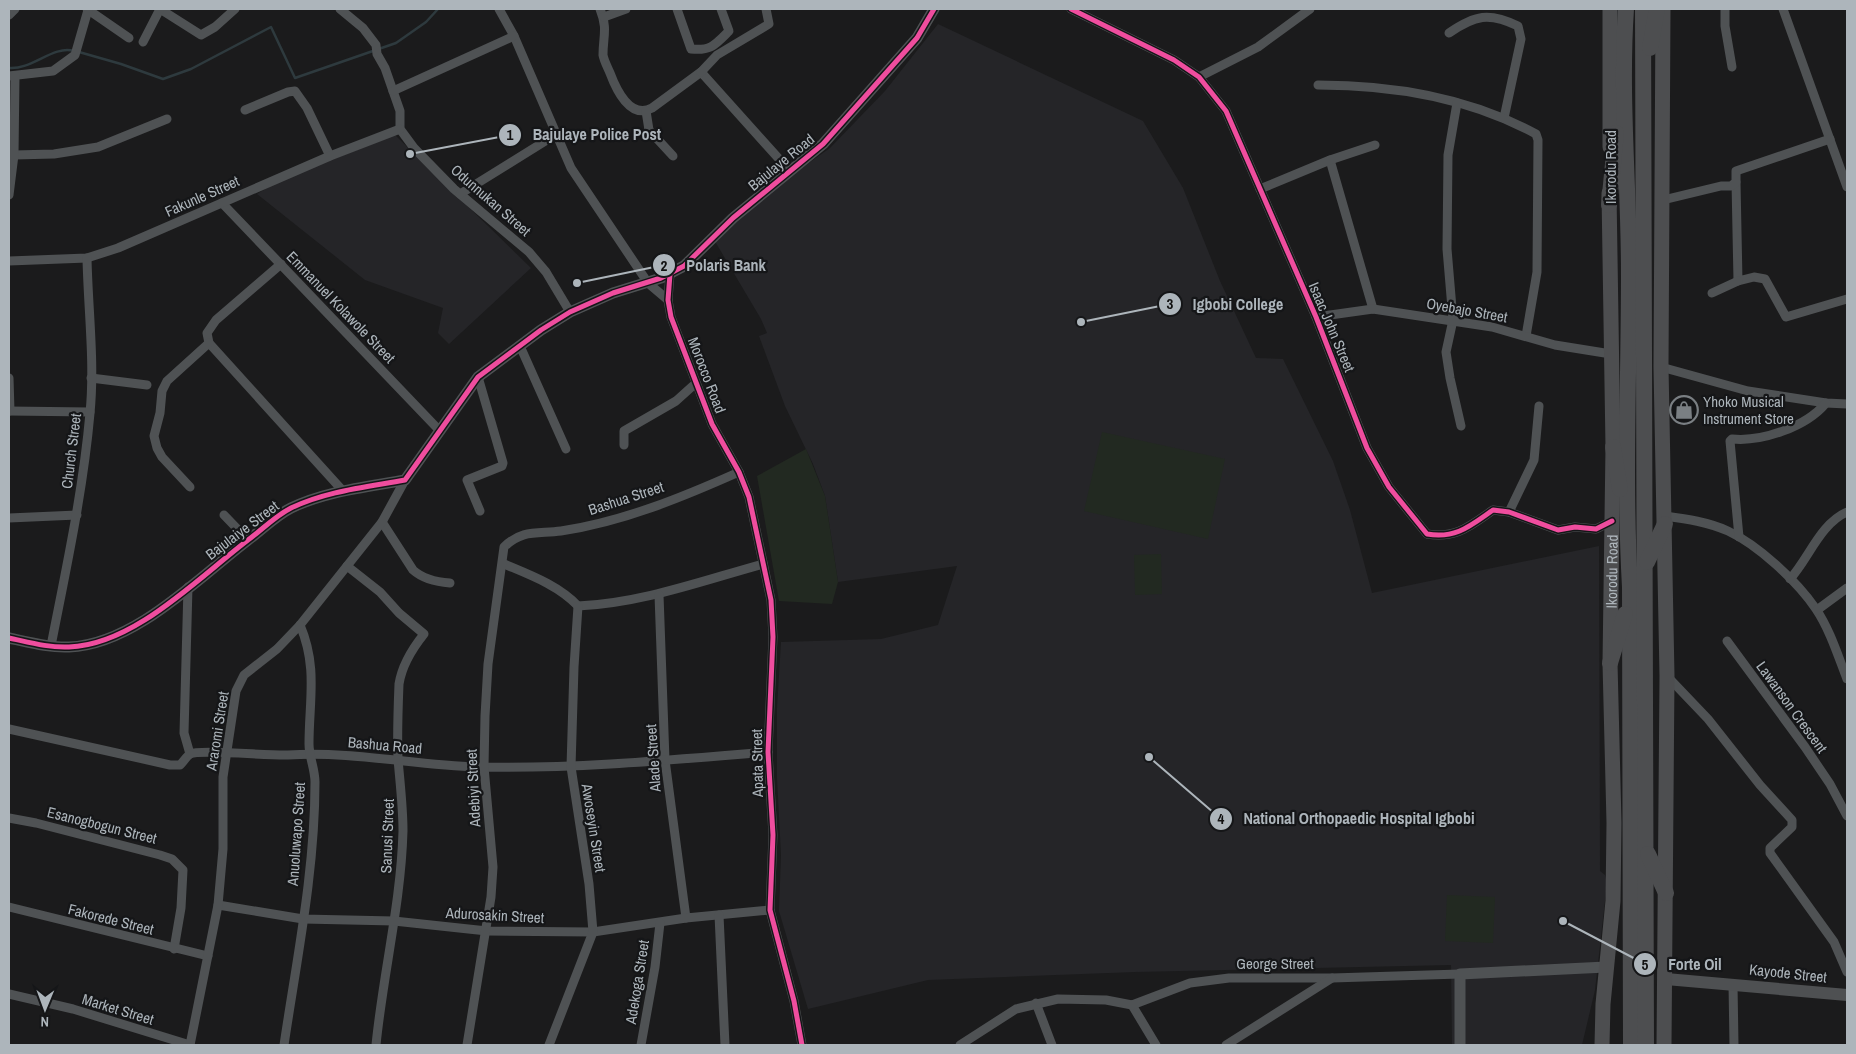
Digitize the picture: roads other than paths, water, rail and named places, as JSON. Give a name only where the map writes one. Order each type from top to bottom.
[{"type":"highway","name":"Ikorodu Road","points":[[1626,9],[1622,61],[1629,272],[1627,537],[1630,587],[1632,1045]]},
{"type":"highway","points":[[1643,9],[1646,1045]]},
{"type":"highway","points":[[1642,92],[1657,9]]},
{"type":"highway","points":[[1609,205],[1622,61]]},
{"type":"highway","points":[[1613,447],[1627,537]]},
{"type":"highway","points":[[1645,567],[1665,520]]},
{"type":"highway","points":[[1610,663],[1624,619],[1630,587]]},
{"type":"highway","points":[[1645,847],[1666,893]]},
{"type":"main road","name":"Ikorodu Road","points":[[1602,1045],[1606,967],[1613,901],[1614,823],[1610,663],[1613,447],[1609,205],[1610,9]]},
{"type":"main road","points":[[1663,9],[1662,367],[1667,676],[1664,1045]]},
{"type":"main road","name":"Kayode Street","points":[[1666,980],[1733,984],[1847,995]]},
{"type":"street","points":[[9,15],[16,9]]},
{"type":"street","points":[[9,195],[10,171],[14,155],[12,76],[53,71],[75,55],[87,9],[129,38]]},
{"type":"street","points":[[143,42],[160,9],[201,35],[215,28],[232,10]]},
{"type":"street","points":[[340,9],[363,28],[377,50],[400,111],[400,129]]},
{"type":"street","points":[[499,9],[514,36],[555,135],[571,168],[588,197],[648,283],[668,300]]},
{"type":"street","points":[[626,9],[602,13],[606,41],[603,56],[618,95],[634,109],[646,111],[701,72],[717,55],[769,24],[766,9]]},
{"type":"street","points":[[677,9],[690,49],[704,51],[714,45],[729,31],[721,9]]},
{"type":"street","name":"Bajulaye Road","points":[[570,312],[613,294],[648,283],[684,266],[733,218],[789,170],[823,144],[917,38],[934,9]]},
{"type":"street","name":"Isaac John Street","points":[[1071,9],[1166,56],[1199,77],[1231,119],[1316,317],[1367,448],[1389,487],[1427,534],[1436,535],[1465,531],[1493,510],[1509,512],[1558,530],[1575,527],[1596,529],[1612,521]]},
{"type":"street","points":[[1199,77],[1258,48],[1310,9]]},
{"type":"street","points":[[1725,9],[1725,26],[1732,66]]},
{"type":"street","points":[[1783,9],[1847,186]]},
{"type":"street","points":[[1449,33],[1475,17],[1498,18],[1518,26],[1521,40],[1504,118]]},
{"type":"street","points":[[393,91],[514,36]]},
{"type":"street","points":[[701,72],[789,170]]},
{"type":"street","points":[[1318,85],[1343,85],[1391,90],[1457,103],[1504,118],[1536,134],[1538,140],[1537,272],[1526,336]]},
{"type":"street","points":[[246,110],[288,92],[295,91],[307,108],[330,156]]},
{"type":"street","points":[[1457,103],[1448,155],[1446,204],[1453,320],[1447,362],[1461,426]]},
{"type":"street","points":[[646,111],[649,130],[673,156]]},
{"type":"street","points":[[14,155],[54,154],[98,147],[168,119]]},
{"type":"street","name":"Fakunle Street","points":[[9,261],[87,258],[118,248],[330,156],[400,129]]},
{"type":"street","name":"Odunnukan Street","points":[[400,129],[414,148],[460,194],[529,252],[546,272],[570,312]]},
{"type":"street","points":[[460,194],[555,135]]},
{"type":"street","points":[[1738,281],[1736,171],[1830,139]]},
{"type":"street","points":[[1260,188],[1330,160],[1375,145]]},
{"type":"street","points":[[1330,160],[1373,309]]},
{"type":"street","points":[[1663,200],[1721,186],[1731,186],[1736,182]]},
{"type":"street","name":"Emmanuel Kolawole Street","points":[[222,203],[440,430]]},
{"type":"street","name":"Church Street","points":[[51,646],[77,515],[90,412],[87,258]]},
{"type":"street","points":[[281,264],[216,320],[208,333],[209,343],[343,491]]},
{"type":"street","name":"Morocco Road","points":[[670,274],[668,300],[671,317],[712,424],[740,476]]},
{"type":"street","points":[[1712,293],[1738,281],[1754,277],[1766,279],[1786,317],[1847,299]]},
{"type":"street","name":"Oyebajo Street","points":[[1316,317],[1373,309],[1453,320],[1555,344],[1612,354]]},
{"type":"street","points":[[405,480],[478,377],[570,312]]},
{"type":"street","points":[[190,487],[162,457],[156,448],[154,436],[160,413],[162,391],[167,381],[209,343]]},
{"type":"street","points":[[520,346],[566,449]]},
{"type":"street","points":[[1662,367],[1748,391],[1826,403],[1847,404]]},
{"type":"street","points":[[478,377],[503,463],[502,466],[467,480],[480,511]]},
{"type":"street","points":[[9,378],[9,411],[90,412]]},
{"type":"street","points":[[90,378],[147,385]]},
{"type":"street","points":[[624,445],[624,431],[676,401],[696,383]]},
{"type":"street","points":[[1739,537],[1730,441],[1770,434],[1789,428],[1818,413],[1826,403]]},
{"type":"street","points":[[1509,512],[1534,460],[1539,406]]},
{"type":"street","name":"Bashua Street","points":[[518,535],[574,529],[625,515],[740,476]]},
{"type":"street","name":"Apata Street","points":[[740,476],[749,497],[763,564],[770,600],[773,637],[768,752],[773,835],[770,910],[794,1001],[802,1045]]},
{"type":"street","name":"Bajulaiye Street","points":[[9,638],[51,646],[69,647],[96,643],[133,628],[158,612],[291,508],[343,491],[405,480]]},
{"type":"street","name":"Araromi Street","points":[[190,1045],[218,905],[222,848],[223,776],[233,703],[240,681],[300,625],[382,522],[405,480]]},
{"type":"street","points":[[1790,580],[1802,566],[1824,530],[1847,512]]},
{"type":"street","points":[[9,518],[77,515]]},
{"type":"street","points":[[224,515],[248,540]]},
{"type":"street","points":[[1665,520],[1702,522],[1739,537],[1790,580],[1817,610],[1843,655],[1847,679]]},
{"type":"street","points":[[382,522],[413,570],[425,578],[450,583]]},
{"type":"street","name":"Adebiyi Street","points":[[468,1045],[487,931],[493,867],[484,767],[488,664],[495,608],[504,564],[504,547],[518,535]]},
{"type":"street","points":[[504,564],[539,578],[569,597],[578,606],[606,605],[660,595],[763,564]]},
{"type":"street","name":"Sanusi Street","points":[[347,566],[380,592],[399,613],[424,634],[409,654],[401,672],[399,684],[398,758],[402,794],[403,831],[394,921],[381,994],[376,1045]]},
{"type":"street","points":[[188,587],[184,724],[190,754]]},
{"type":"street","points":[[1817,610],[1847,588]]},
{"type":"street","name":"Alade Street","points":[[660,595],[665,760],[686,918]]},
{"type":"street","name":"Awoseyin Street","points":[[549,1045],[593,932],[589,884],[571,767],[578,606]]},
{"type":"street","name":"Anuoluwapo Street","points":[[284,1045],[303,919],[313,827],[315,779],[309,754],[312,671],[307,643],[300,625]]},
{"type":"street","name":"Lawanson Crescent","points":[[1727,641],[1805,747],[1830,784],[1847,816]]},
{"type":"street","points":[[1667,676],[1708,719],[1760,785],[1792,820],[1792,827],[1770,848],[1770,854],[1834,942],[1847,972]]},
{"type":"street","name":"Bashua Road","points":[[9,729],[180,765],[190,754],[204,751],[268,757],[309,754],[398,758],[454,766],[484,767],[571,767],[768,752]]},
{"type":"street","name":"Esanogbogun Street","points":[[9,818],[36,823],[172,859],[183,870],[181,908],[174,949]]},
{"type":"street","name":"Adurosakin Street","points":[[218,905],[303,919],[394,921],[487,931],[593,932],[686,918],[770,910]]},
{"type":"street","name":"Fakorede Street","points":[[9,907],[208,956]]},
{"type":"street","points":[[719,915],[725,1045]]},
{"type":"street","name":"Adekoga Street","points":[[641,1045],[656,967],[660,923]]},
{"type":"street","name":"George Street","points":[[1132,1005],[1190,982],[1229,978],[1332,978],[1606,967]]},
{"type":"street","points":[[1460,974],[1460,1045]]},
{"type":"street","points":[[1226,1045],[1332,978]]},
{"type":"street","points":[[1733,984],[1734,1045]]},
{"type":"street","name":"Market Street","points":[[9,994],[73,1009],[190,1045]]},
{"type":"street","points":[[960,1045],[1016,1009],[1036,1003],[1068,999],[1106,1000],[1132,1005],[1156,1045]]},
{"type":"street","points":[[1036,1003],[1052,1045]]},
{"type":"waterway","points":[[79,52],[163,79],[191,69],[271,27],[295,78],[396,43],[426,22],[438,9]]},
{"type":"waterway","points":[[9,68],[18,68],[58,51],[74,51]]},
{"type":"place","name":"Bajulaye Police Post","points":[[410,154]]},
{"type":"place","name":"Polaris Bank","points":[[577,283]]},
{"type":"place","name":"Igbobi College","points":[[1081,322]]},
{"type":"place","name":"Yhoko Musical Instrument Store","points":[[1684,410]]},
{"type":"place","name":"National Orthopaedic Hospital Igbobi","points":[[1149,757]]},
{"type":"place","name":"Forte Oil","points":[[1563,921]]}]
